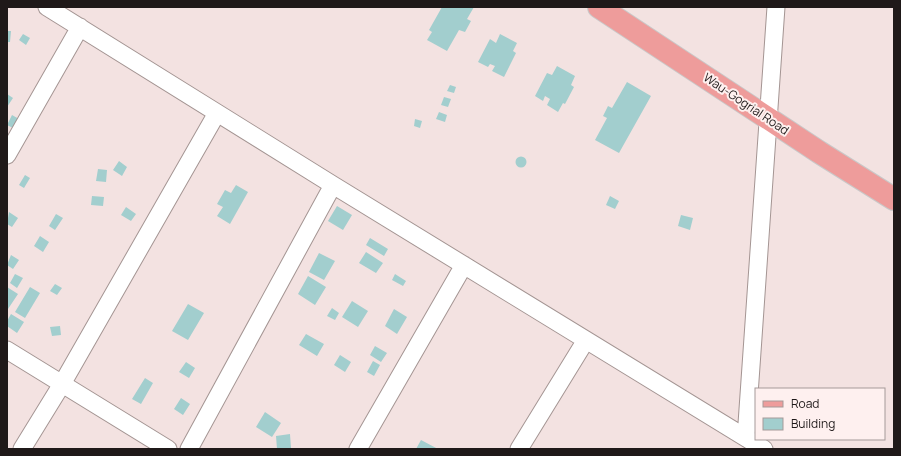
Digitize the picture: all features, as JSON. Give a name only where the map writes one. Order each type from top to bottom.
[{"type":"main road","name":"Wau-Gogrial Road","points":[[599,7],[767,118],[894,199]]},
{"type":"street","points":[[47,7],[333,185],[764,449]]},
{"type":"street","points":[[746,438],[767,118],[776,7]]},
{"type":"street","points":[[7,155],[80,27]]},
{"type":"street","points":[[22,449],[62,384],[217,112]]},
{"type":"street","points":[[188,449],[333,185]]},
{"type":"street","points":[[358,449],[464,265]]},
{"type":"street","points":[[520,449],[586,340]]},
{"type":"street","points":[[7,350],[168,449]]},
{"type":"building","points":[[442,7],[474,7],[467,19],[471,21],[465,32],[459,30],[447,51],[427,40],[432,32],[429,30]]},
{"type":"building","points":[[7,31],[11,31],[10,42],[7,42]]},
{"type":"building","points":[[23,34],[30,38],[26,45],[19,40]]},
{"type":"building","points":[[500,34],[517,43],[513,51],[516,53],[504,77],[492,71],[495,66],[490,64],[488,67],[478,62],[490,39],[496,43]]},
{"type":"building","points":[[557,66],[575,76],[571,85],[574,87],[565,104],[563,103],[558,112],[547,105],[550,99],[545,96],[543,101],[535,96],[547,73],[552,75]]},
{"type":"building","points":[[627,82],[651,96],[619,153],[595,140],[607,118],[603,116],[608,106],[612,108]]},
{"type":"building","points":[[450,85],[456,87],[454,93],[447,91]]},
{"type":"building","points":[[7,94],[13,98],[7,107]]},
{"type":"building","points":[[444,97],[451,99],[448,107],[441,105]]},
{"type":"building","points":[[439,112],[447,115],[445,122],[436,119]]},
{"type":"building","points":[[12,115],[19,119],[13,128],[7,125]]},
{"type":"building","points":[[415,119],[422,121],[420,128],[414,126]]},
{"type":"building","points":[[519,157],[523,157],[525,158],[525,166],[519,167],[516,164],[516,160]]},
{"type":"building","points":[[119,161],[127,167],[122,176],[113,170]]},
{"type":"building","points":[[98,169],[107,170],[106,182],[96,181]]},
{"type":"building","points":[[25,175],[30,178],[24,188],[19,185]]},
{"type":"building","points":[[236,185],[248,192],[230,224],[217,216],[223,207],[217,204],[225,190],[231,193]]},
{"type":"building","points":[[92,196],[104,197],[103,206],[91,205]]},
{"type":"building","points":[[610,196],[619,201],[615,209],[606,205]]},
{"type":"building","points":[[337,206],[352,215],[343,230],[328,221]]},
{"type":"building","points":[[126,207],[136,214],[131,221],[121,215]]},
{"type":"building","points":[[9,212],[18,218],[12,227],[7,224]]},
{"type":"building","points":[[56,214],[63,218],[55,230],[49,226]]},
{"type":"building","points":[[681,215],[693,218],[690,230],[678,226]]},
{"type":"building","points":[[40,236],[49,242],[43,252],[34,246]]},
{"type":"building","points":[[370,238],[388,249],[384,256],[366,245]]},
{"type":"building","points":[[366,252],[383,263],[376,273],[359,263]]},
{"type":"building","points":[[319,253],[335,261],[324,280],[309,272]]},
{"type":"building","points":[[11,255],[19,260],[13,269],[7,265]]},
{"type":"building","points":[[15,274],[23,278],[17,288],[10,283]]},
{"type":"building","points":[[395,274],[406,281],[403,286],[392,280]]},
{"type":"building","points":[[308,276],[326,287],[315,305],[298,294]]},
{"type":"building","points":[[55,284],[62,288],[57,295],[50,291]]},
{"type":"building","points":[[7,287],[18,294],[8,309],[7,308]]},
{"type":"building","points":[[30,287],[40,293],[25,318],[15,312]]},
{"type":"building","points":[[352,301],[368,311],[358,327],[342,317]]},
{"type":"building","points":[[188,304],[204,313],[188,340],[172,331]]},
{"type":"building","points":[[332,308],[339,313],[335,320],[327,316]]},
{"type":"building","points":[[394,309],[407,317],[397,334],[385,326]]},
{"type":"building","points":[[11,314],[24,322],[17,333],[7,326],[7,321]]},
{"type":"building","points":[[60,326],[61,335],[52,336],[50,327]]},
{"type":"building","points":[[306,334],[324,344],[317,356],[299,345]]},
{"type":"building","points":[[375,346],[387,353],[381,362],[370,355]]},
{"type":"building","points":[[340,355],[351,362],[345,372],[334,365]]},
{"type":"building","points":[[373,361],[380,365],[374,376],[367,372]]},
{"type":"building","points":[[186,362],[195,368],[189,378],[179,372]]},
{"type":"building","points":[[145,378],[153,383],[141,404],[132,399]]},
{"type":"building","points":[[181,398],[190,404],[183,415],[174,409]]},
{"type":"building","points":[[265,412],[281,423],[272,437],[256,427]]},
{"type":"building","points":[[290,434],[291,448],[277,449],[276,436]]},
{"type":"building","points":[[421,440],[438,449],[416,449]]}]
